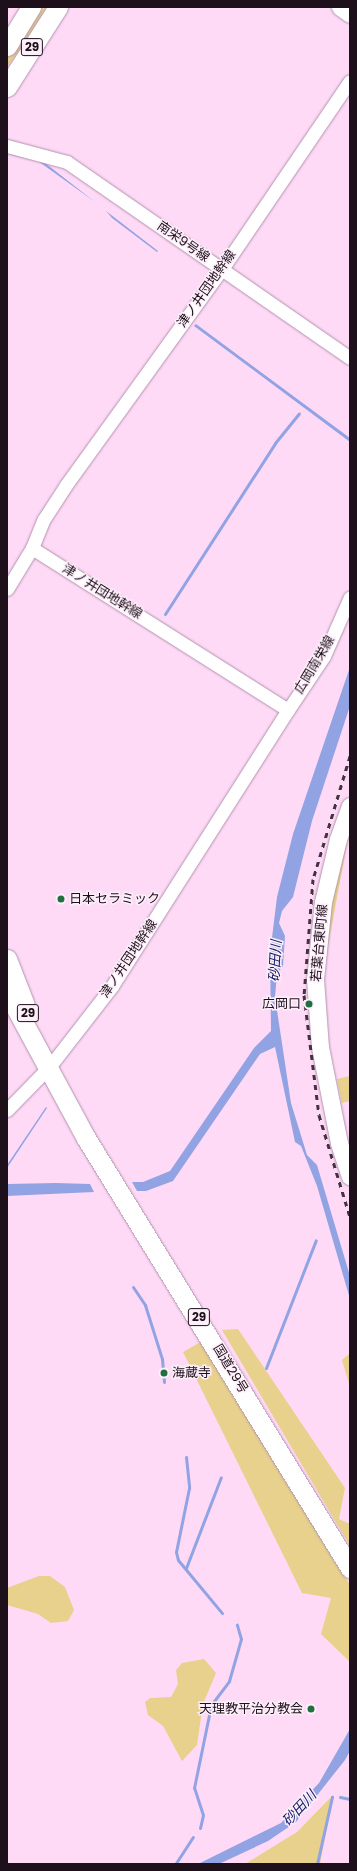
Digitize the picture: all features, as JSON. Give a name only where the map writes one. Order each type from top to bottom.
[{"type":"highway","name":"29","points":[[7,46],[31,7]]},
{"type":"highway","name":"29","points":[[7,87],[58,7]]},
{"type":"highway","name":"国道29号","points":[[7,960],[50,1066]]},
{"type":"highway","name":"国道29号","points":[[7,992],[50,1066],[86,1138],[350,1568]]},
{"type":"main road","points":[[340,7],[350,14]]},
{"type":"main road","name":"若葉台東町線","points":[[350,806],[338,840],[323,902],[315,979],[320,1047],[339,1143],[350,1176]]},
{"type":"street","name":"津ノ井団地幹線","points":[[7,1110],[50,1066],[112,986],[288,710],[32,548],[44,519],[66,485],[222,269],[350,81]]},
{"type":"street","name":"南栄9号線","points":[[7,146],[67,162],[350,358]]},
{"type":"street","points":[[7,588],[32,548]]},
{"type":"street","name":"広岡南栄線","points":[[288,710],[324,656],[350,597]]},
{"type":"shaded area","points":[[38,7],[52,7],[7,67],[7,57]]},
{"type":"shaded area","points":[[350,827],[323,974],[332,898]]},
{"type":"shaded area","points":[[350,1076],[350,1101],[342,1103],[337,1079]]},
{"type":"shaded area","points":[[238,1329],[345,1488],[339,1519],[350,1524],[350,1546],[222,1330]]},
{"type":"shaded area","points":[[204,1340],[350,1585],[350,1662],[321,1634],[331,1598],[302,1593],[183,1352]]},
{"type":"shaded area","points":[[349,1354],[350,1357],[350,1387],[342,1360]]},
{"type":"shaded area","points":[[39,1576],[50,1576],[65,1587],[74,1610],[68,1621],[51,1623],[38,1614],[7,1605],[7,1588]]},
{"type":"shaded area","points":[[204,1659],[216,1673],[203,1704],[197,1745],[182,1761],[163,1726],[148,1715],[145,1702],[150,1698],[171,1697],[178,1684],[176,1670],[182,1663]]},
{"type":"shaded area","points":[[333,1795],[320,1864],[245,1864],[297,1832]]},
{"type":"water","points":[[7,154],[40,159],[95,202],[38,161]]},
{"type":"water","points":[[106,211],[158,251],[157,252],[112,218]]},
{"type":"water","points":[[196,324],[350,438],[350,442],[194,326]]},
{"type":"water","name":"砂田川","points":[[350,667],[350,706],[312,821],[293,897],[282,911],[279,923],[285,936],[283,966],[277,974],[275,997],[291,1103],[307,1155],[317,1165],[350,1276],[350,1299],[317,1186],[301,1146],[295,1142],[275,1047],[260,1054],[173,1181],[146,1191],[137,1191],[132,1182],[143,1182],[170,1171],[254,1048],[271,1031],[270,954],[277,897],[293,834]]},
{"type":"water","points":[[46,1107],[47,1108],[7,1168],[7,1165]]},
{"type":"water","points":[[7,1184],[90,1184],[94,1192],[7,1196]]},
{"type":"water","name":"砂田川","points":[[350,1729],[350,1751],[345,1760],[296,1822],[268,1841],[219,1864],[198,1864],[281,1823],[319,1783]]},
{"type":"waterway","points":[[165,614],[275,443],[299,413]]},
{"type":"waterway","points":[[266,1368],[316,1240]]},
{"type":"waterway","points":[[133,1287],[145,1305],[162,1359],[164,1382]]},
{"type":"waterway","points":[[186,1457],[189,1488],[176,1552],[178,1560],[222,1613]]},
{"type":"waterway","points":[[186,1568],[221,1477]]},
{"type":"waterway","points":[[200,1828],[203,1815],[194,1788],[211,1705],[229,1681],[241,1639],[237,1625]]},
{"type":"waterway","points":[[317,1864],[332,1797]]},
{"type":"waterway","points":[[340,1797],[350,1799]]},
{"type":"waterway","points":[[176,1863],[193,1837]]},
{"type":"railway","points":[[350,756],[313,879],[304,995],[319,1115],[350,1217]]},
{"type":"place","name":"日本セラミック","points":[[61,899]]},
{"type":"place","name":"広岡口","points":[[309,1004]]},
{"type":"place","name":"海蔵寺","points":[[164,1373]]},
{"type":"place","name":"天理教平治分教会","points":[[311,1709]]}]
